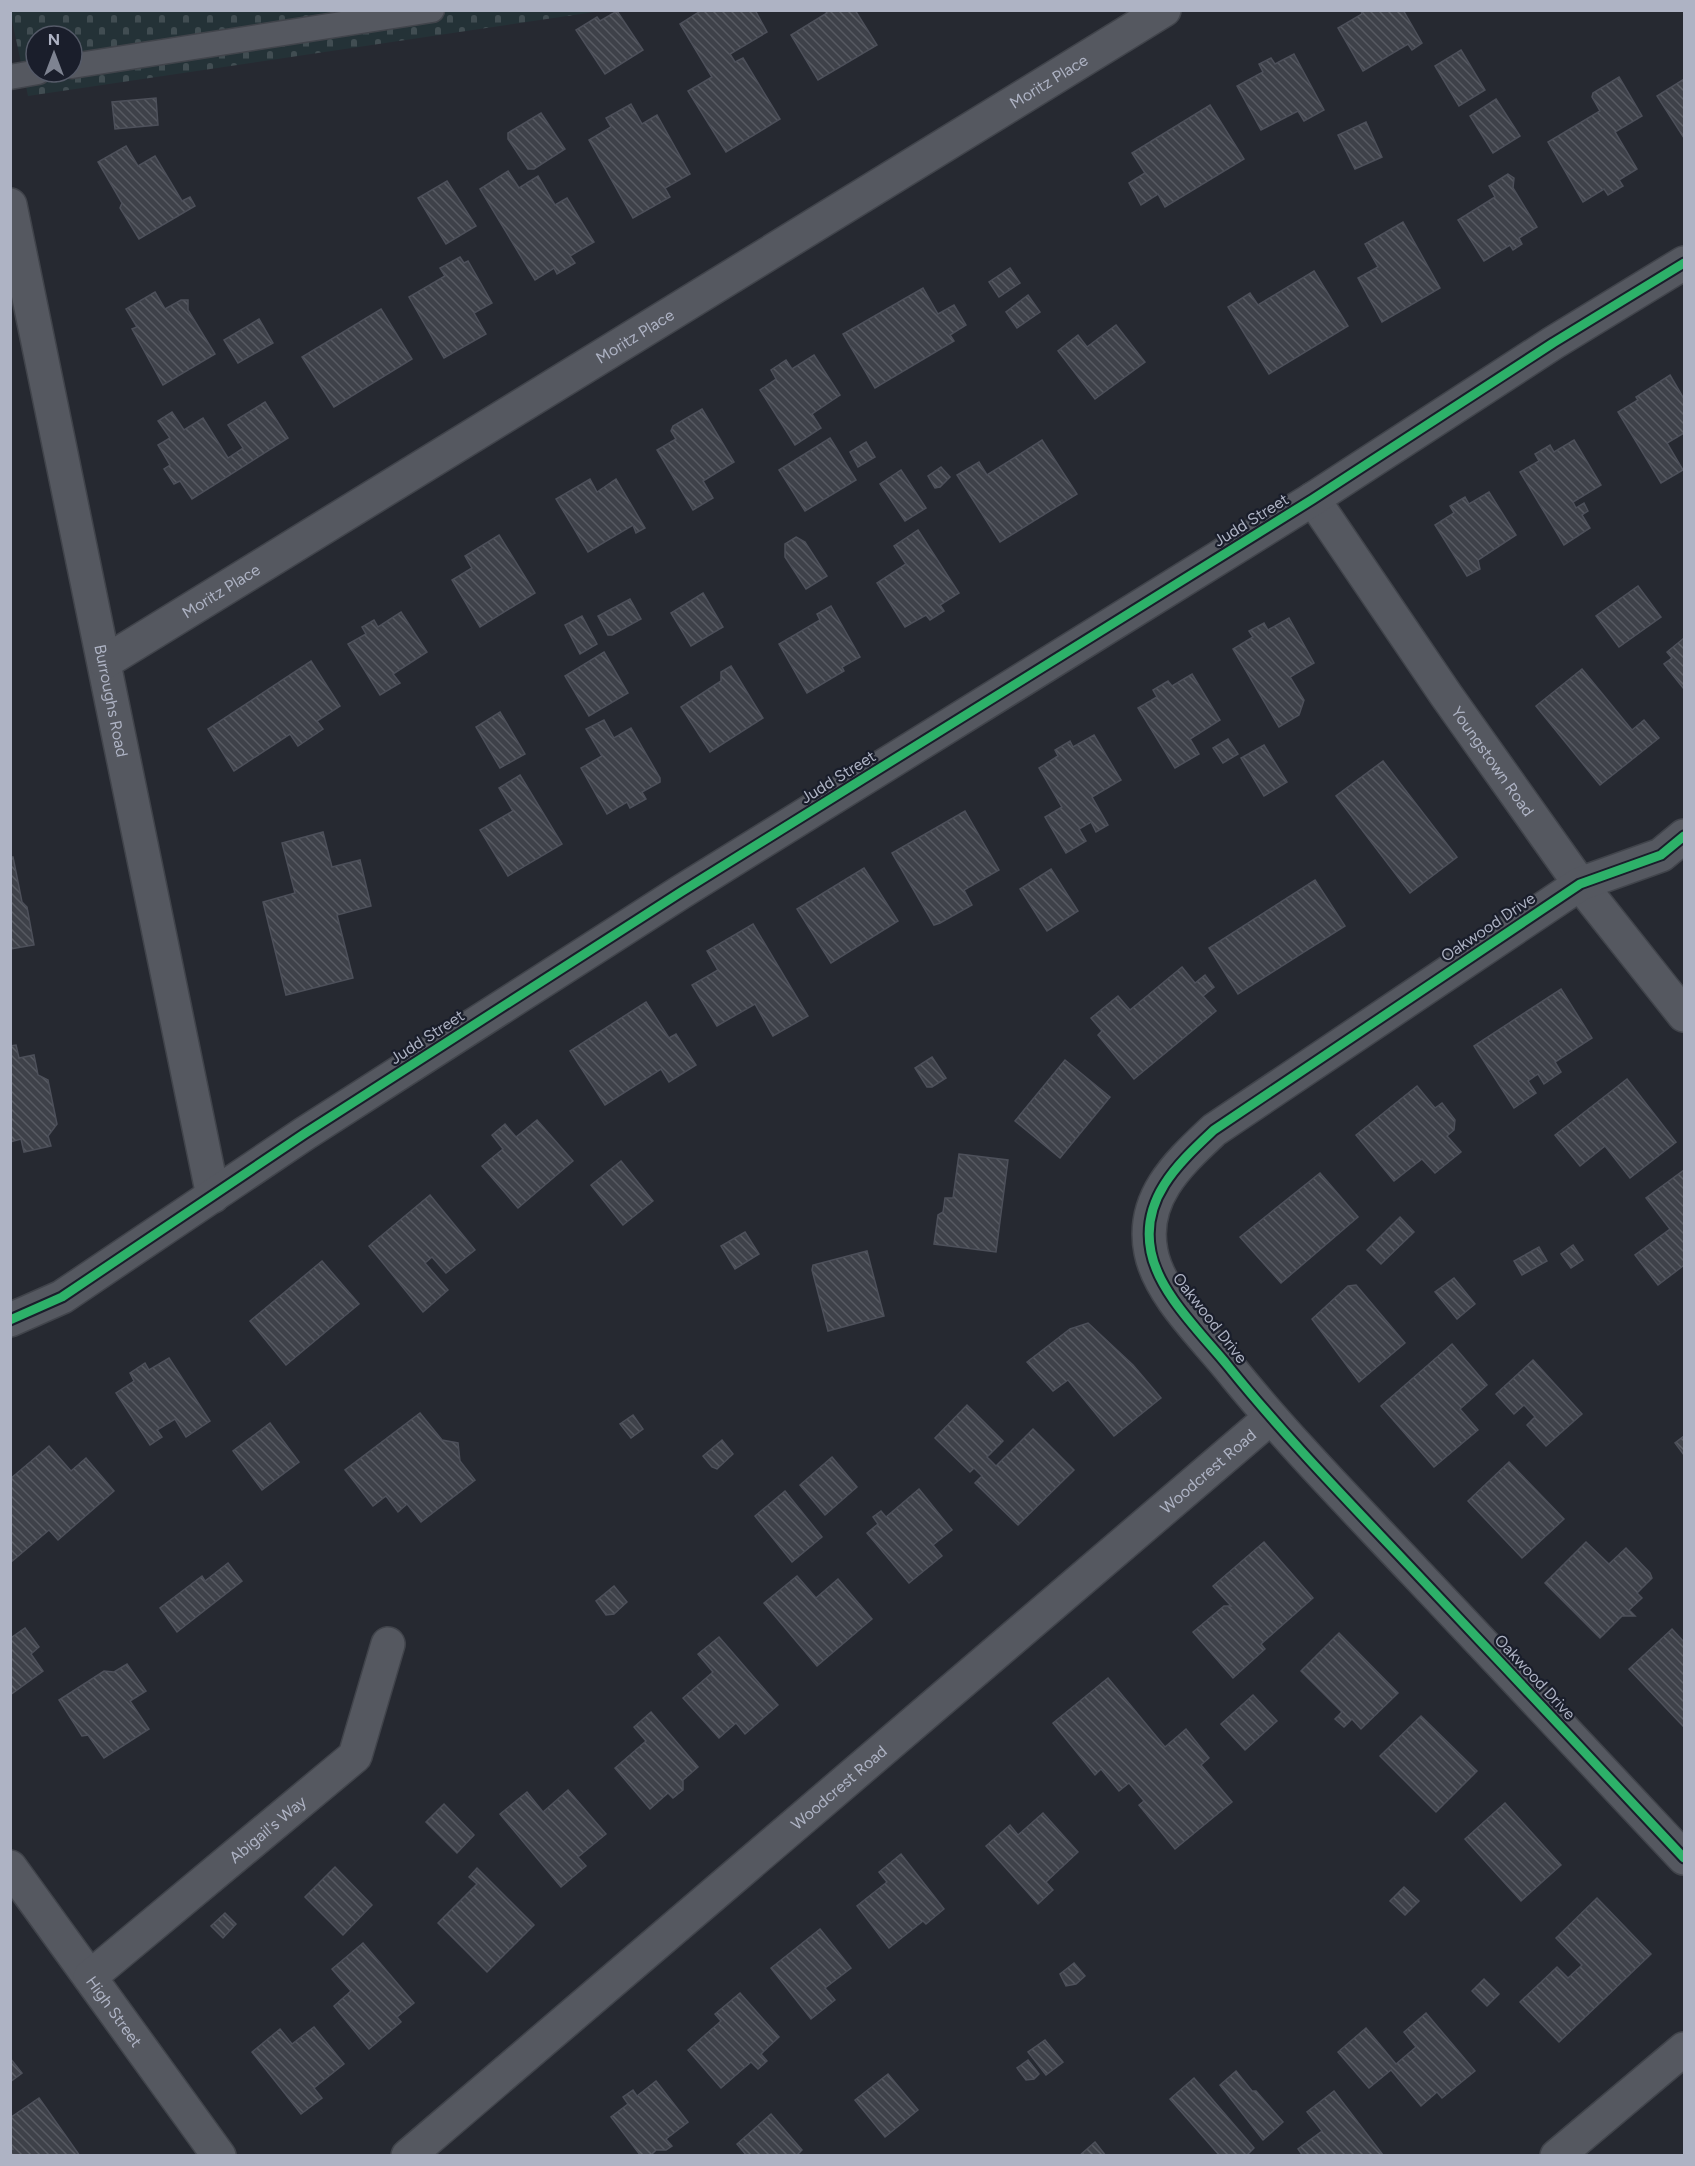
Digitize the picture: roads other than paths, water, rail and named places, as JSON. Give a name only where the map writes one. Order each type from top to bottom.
[{"type":"street","name":"Moritz Place","points":[[105,662],[1164,10]]},
{"type":"street","name":"Burroughs Road","points":[[10,206],[213,1196]]},
{"type":"street","name":"Judd Street","points":[[10,1320],[62,1297],[314,1127],[681,892],[1313,499],[1684,262]]},
{"type":"street","name":"Youngstown Road","points":[[1313,499],[1440,686],[1580,884],[1684,1015]]},
{"type":"street","name":"Oakwood Drive","points":[[1684,836],[1662,855],[1580,884],[1214,1130],[1168,1177],[1156,1200],[1149,1224],[1150,1249],[1155,1269],[1171,1297],[1270,1418],[1684,1858]]},
{"type":"street","name":"Woodcrest Road","points":[[408,2156],[1270,1418]]},
{"type":"street","name":"Abigail's Way","points":[[90,1977],[355,1756],[388,1644]]},
{"type":"street","name":"High Street","points":[[10,1867],[219,2156]]},
{"type":"street","points":[[1557,2156],[1684,2049]]},
{"type":"lane","points":[[84,64],[432,10]]}]
